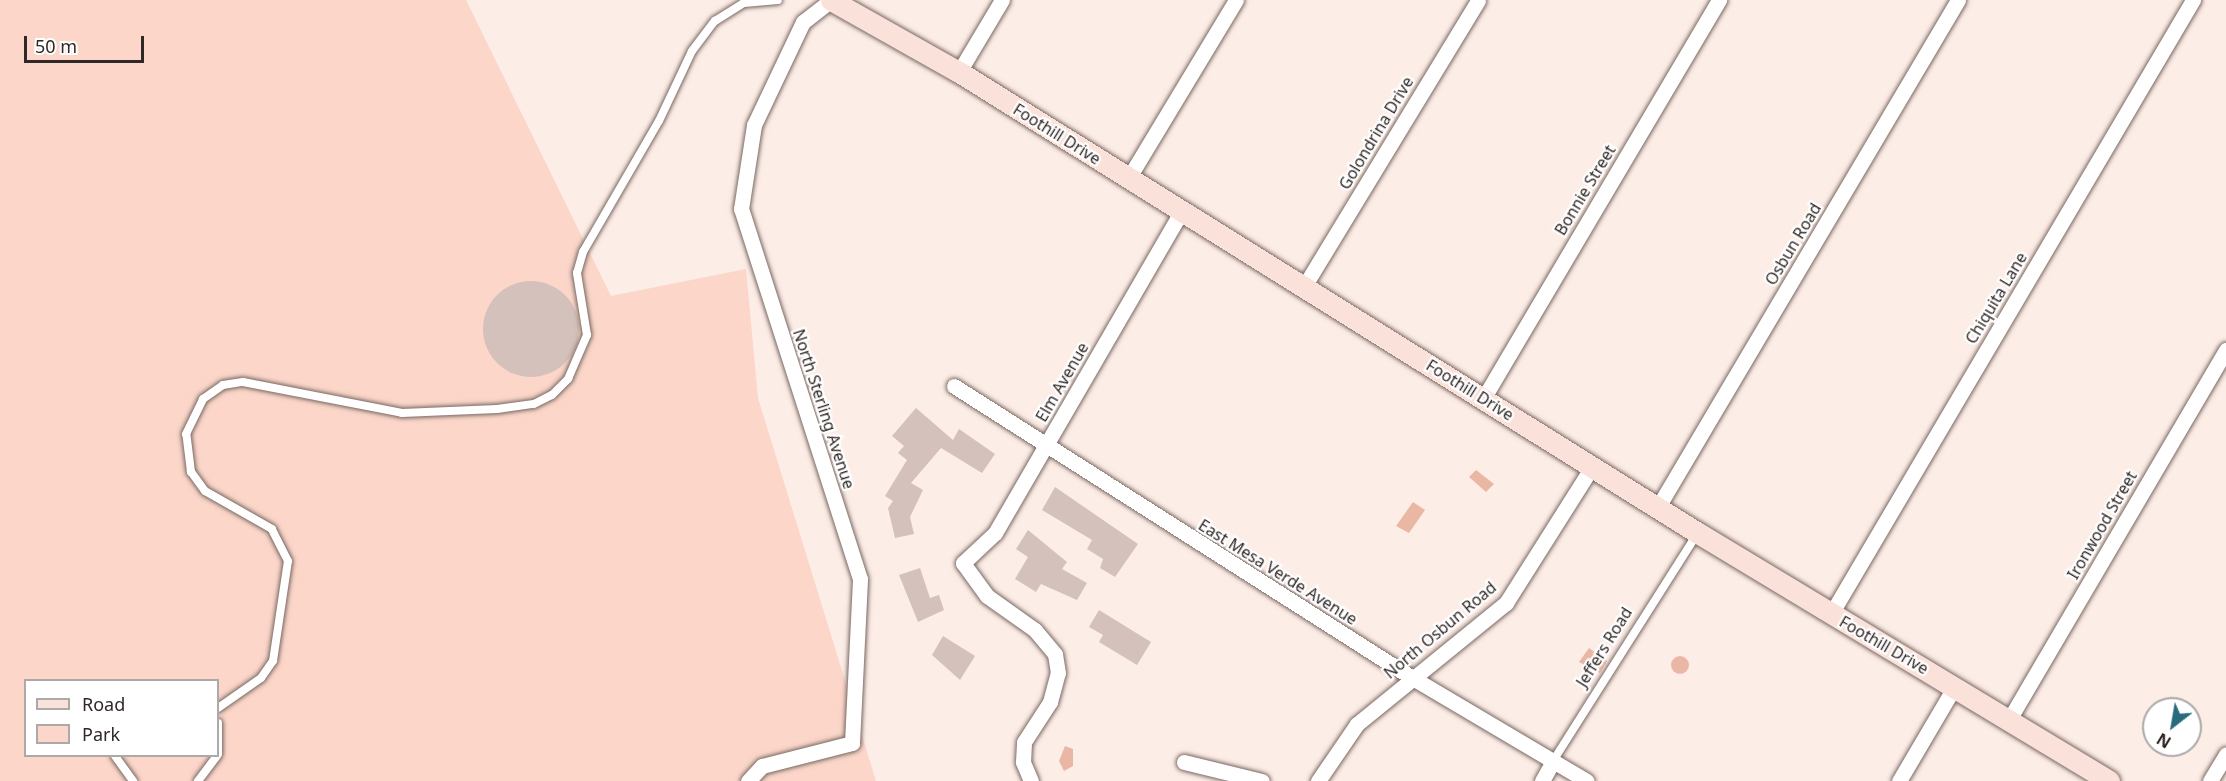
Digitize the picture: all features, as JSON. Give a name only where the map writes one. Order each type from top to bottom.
[{"type":"street","name":"Foothill Drive","points":[[831,0],[959,72],[1128,179],[1305,285],[1698,533],[1831,614],[2010,718],[2109,781]]},
{"type":"street","name":"North Sterling Avenue","points":[[748,781],[762,766],[852,743],[860,579],[741,210],[754,125],[803,22],[831,0]]},
{"type":"street","points":[[959,72],[1002,0]]},
{"type":"street","points":[[1128,179],[1236,0]]},
{"type":"street","name":"Golondrina Drive","points":[[1305,285],[1478,0]]},
{"type":"street","name":"Bonnie Street","points":[[1483,399],[1719,0]]},
{"type":"street","name":"Osbun Road","points":[[1658,507],[1958,0]]},
{"type":"street","name":"Chiquita Lane","points":[[1831,614],[2193,0]]},
{"type":"street","name":"Elm Avenue","points":[[1031,781],[1023,762],[1024,742],[1050,702],[1058,673],[1055,654],[1035,630],[987,596],[963,563],[995,533],[1182,212]]},
{"type":"street","name":"Ironwood Street","points":[[2010,718],[2226,350]]},
{"type":"street","name":"East Mesa Verde Avenue","points":[[954,386],[1044,447],[1411,677],[1587,781]]},
{"type":"street","name":"North Osbun Road","points":[[1318,781],[1357,724],[1411,677],[1506,603],[1592,467]]},
{"type":"street","points":[[1899,781],[1955,686]]},
{"type":"street","points":[[2210,781],[2226,754]]},
{"type":"street","name":"Jeffers Road","points":[[1542,781],[1554,761]]},
{"type":"street","points":[[1184,762],[1262,781]]},
{"type":"lane","points":[[219,707],[261,678],[273,661],[288,561],[272,529],[205,491],[191,472],[186,434],[204,399],[223,385],[243,382],[402,413],[497,409],[534,404],[552,395],[568,379],[587,335],[577,273],[583,252],[659,120],[692,51],[715,21],[744,3],[778,0]]},
{"type":"lane","name":"Jeffers Road","points":[[1554,761],[1698,533]]},
{"type":"lane","points":[[116,757],[134,781]]},
{"type":"lane","points":[[198,781],[216,757]]},
{"type":"green space","points":[[0,0],[466,0],[611,296],[746,269],[758,398],[876,781],[0,781]]},
{"type":"shaded area","points":[[1476,470],[1494,484],[1486,492],[1469,477]]},
{"type":"shaded area","points":[[1413,502],[1425,510],[1409,533],[1396,526]]},
{"type":"shaded area","points":[[1589,648],[1607,661],[1600,673],[1579,662]]},
{"type":"shaded area","points":[[1680,656],[1686,659],[1689,665],[1686,671],[1680,674],[1674,671],[1671,665],[1674,659]]},
{"type":"shaded area","points":[[1065,746],[1073,749],[1073,766],[1064,771],[1059,761]]},
{"type":"building","points":[[531,281],[549,285],[565,295],[575,311],[579,329],[575,347],[565,363],[549,373],[531,377],[513,373],[497,363],[487,347],[483,329],[487,311],[497,295],[513,285]]},
{"type":"building","points":[[916,408],[953,440],[959,429],[995,454],[982,473],[941,448],[911,483],[923,490],[910,517],[914,534],[895,538],[888,508],[893,501],[885,496],[907,460],[898,453],[904,446],[892,436]]},
{"type":"building","points":[[1055,487],[1138,544],[1115,577],[1100,568],[1103,559],[1087,549],[1092,540],[1042,510]]},
{"type":"building","points":[[1028,530],[1067,562],[1062,569],[1087,583],[1077,600],[1041,584],[1036,592],[1015,579],[1028,557],[1016,549]]},
{"type":"building","points":[[920,568],[930,598],[939,595],[944,610],[918,622],[899,575]]},
{"type":"building","points":[[1099,610],[1151,642],[1137,665],[1099,642],[1103,635],[1089,627]]},
{"type":"building","points":[[943,636],[975,656],[960,680],[932,655]]}]
